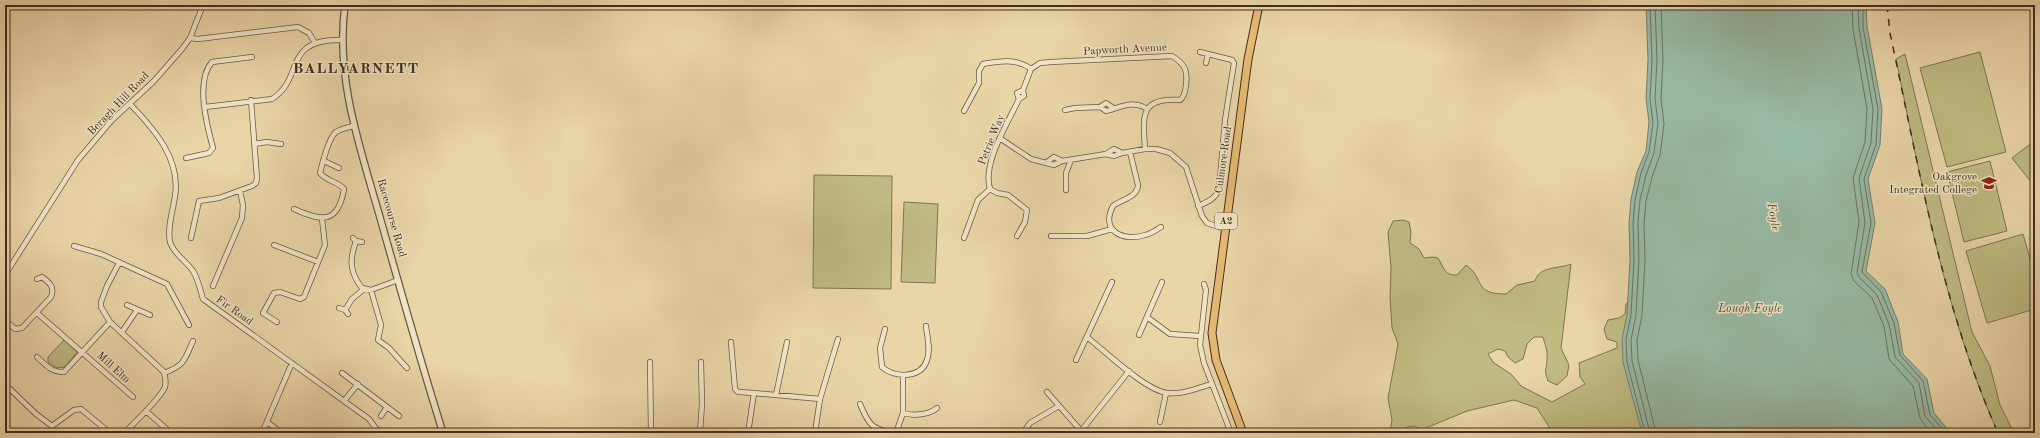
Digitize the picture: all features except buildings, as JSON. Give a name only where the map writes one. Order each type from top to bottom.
[{"type":"main road","name":"Culmore Road","points":[[1243,433],[1216,360],[1212,333],[1248,59],[1259,5]]},
{"type":"street","name":"Beragh Hill Road","points":[[5,275],[78,160],[112,120],[174,60],[190,38],[203,5]]},
{"type":"street","name":"Racecourse Road","points":[[345,5],[341,40],[346,84],[354,126],[443,433]]},
{"type":"street","points":[[190,38],[198,39],[298,27],[309,34],[315,43]]},
{"type":"street","points":[[205,107],[251,100],[272,99],[285,87],[295,61],[303,50],[315,43],[341,40]]},
{"type":"street","points":[[1198,206],[1216,196],[1219,190],[1225,120],[1234,63],[1232,60],[1200,52]]},
{"type":"street","points":[[1206,63],[1208,54]]},
{"type":"street","name":"Papworth Avenue","points":[[1030,69],[1040,63],[1172,56],[1180,61],[1186,72],[1183,98],[1180,100],[1158,101],[1147,109]]},
{"type":"street","points":[[186,158],[209,153],[213,148],[207,125],[205,107],[204,90],[208,66],[212,62],[252,57]]},
{"type":"street","points":[[964,111],[979,83],[979,71],[983,64],[1012,61],[1023,64],[1030,69]]},
{"type":"street","name":"Petrie Way","points":[[990,189],[988,183],[991,164],[1019,99],[1017,93],[1023,90],[1030,69]]},
{"type":"street","points":[[191,238],[199,201],[219,198],[240,191],[256,183],[257,178],[251,100]]},
{"type":"street","points":[[1065,110],[1100,107],[1106,103],[1112,107],[1130,104],[1141,105],[1147,109],[1144,120],[1145,149]]},
{"type":"street","name":"Fir Road","points":[[130,104],[148,123],[161,141],[176,171],[176,189],[169,230],[170,243],[197,278],[203,299],[369,418],[377,430]]},
{"type":"street","points":[[294,209],[322,219],[328,217],[339,205],[344,189],[339,184],[320,173],[331,138],[335,133],[354,126]]},
{"type":"street","points":[[1001,139],[1031,159],[1054,165],[1062,161],[1106,154],[1114,149],[1122,153]]},
{"type":"street","points":[[254,144],[267,142],[281,144]]},
{"type":"street","points":[[1106,154],[1114,156],[1145,149],[1156,149],[1170,153],[1186,167],[1193,185],[1198,206],[1207,223],[1225,229]]},
{"type":"street","points":[[1130,152],[1138,190],[1135,194],[1113,206],[1109,218],[1112,229],[1121,236],[1128,237],[1145,236],[1161,227]]},
{"type":"street","points":[[1047,162],[1054,157],[1062,161]]},
{"type":"street","points":[[1066,190],[1066,173],[1071,160]]},
{"type":"street","points":[[324,161],[338,168]]},
{"type":"street","points":[[964,238],[978,200],[990,189],[997,193],[1008,194],[1027,210],[1025,222],[1017,236]]},
{"type":"street","points":[[213,286],[242,218],[243,205],[240,191]]},
{"type":"street","points":[[277,322],[264,313],[271,296],[274,293],[280,292],[302,299],[326,241],[322,219]]},
{"type":"street","points":[[1051,236],[1087,236],[1112,229]]},
{"type":"street","points":[[362,242],[355,240],[351,261],[354,277],[364,289],[371,290],[398,280]]},
{"type":"street","points":[[274,245],[318,262]]},
{"type":"street","points":[[74,246],[96,252],[167,284],[189,325]]},
{"type":"street","points":[[119,263],[106,286],[101,302],[103,313],[110,322],[164,373],[165,386],[146,411],[124,433]]},
{"type":"street","points":[[5,320],[12,327],[17,329],[22,328],[51,297],[53,288],[49,282],[42,277],[37,279]]},
{"type":"street","points":[[1076,360],[1112,282]]},
{"type":"street","points":[[1139,334],[1162,282]]},
{"type":"street","points":[[1204,284],[1206,290],[1200,336],[1202,354],[1231,433]]},
{"type":"street","points":[[344,310],[352,299],[364,289]]},
{"type":"street","points":[[371,290],[381,325],[378,340],[389,348],[407,368]]},
{"type":"street","points":[[127,304],[150,315]]},
{"type":"street","points":[[122,332],[137,310]]},
{"type":"street","name":"Mill Elm","points":[[37,313],[133,397]]},
{"type":"street","points":[[1147,317],[1170,334],[1200,336]]},
{"type":"street","name":"Mill Elm","points":[[37,357],[49,369],[56,372],[64,372],[110,322]]},
{"type":"street","points":[[885,329],[880,348],[882,367],[893,374],[903,375],[918,371],[928,360],[929,349],[926,326]]},
{"type":"street","points":[[1087,337],[1128,371],[1153,388],[1166,393],[1175,393],[1212,384]]},
{"type":"street","points":[[815,433],[820,399],[838,339]]},
{"type":"street","points":[[164,373],[177,368],[182,364],[193,341]]},
{"type":"street","points":[[731,342],[735,389],[738,392],[820,399]]},
{"type":"street","points":[[776,395],[787,342]]},
{"type":"street","points":[[650,362],[651,433]]},
{"type":"street","points":[[700,433],[702,362]]},
{"type":"street","points":[[262,433],[292,363]]},
{"type":"street","points":[[1047,392],[1082,432],[1128,371]]},
{"type":"street","points":[[342,373],[399,416]]},
{"type":"street","points":[[860,404],[865,418],[875,428],[896,433],[903,413],[903,375]]},
{"type":"street","points":[[344,400],[358,384]]},
{"type":"street","points":[[10,389],[40,418],[52,426],[74,410],[81,409],[110,433]]},
{"type":"street","points":[[748,433],[754,393]]},
{"type":"street","points":[[1160,422],[1166,393]]},
{"type":"street","points":[[1023,433],[1030,423],[1059,406]]},
{"type":"street","points":[[381,416],[387,407]]},
{"type":"street","points":[[903,413],[921,414],[933,411],[937,408]]},
{"type":"street","points":[[146,411],[171,433]]},
{"type":"street","points":[[267,422],[282,433]]},
{"type":"street","points":[[369,433],[377,430],[394,433]]},
{"type":"shaded area","points":[[1980,52],[2006,152],[1947,167],[1920,68]]},
{"type":"shaded area","points":[[1905,54],[1972,332],[1990,366],[2000,405],[2014,433],[1998,433],[1979,388],[1949,296],[1915,154],[1896,59]]},
{"type":"shaded area","points":[[2033,142],[2035,144],[2035,187],[2012,158]]},
{"type":"shaded area","points":[[1990,161],[2007,231],[1964,242],[1947,172]]},
{"type":"shaded area","points":[[814,175],[892,176],[891,289],[813,288]]},
{"type":"shaded area","points":[[904,202],[938,204],[935,283],[901,282]]},
{"type":"shaded area","points":[[1403,220],[1409,222],[1411,232],[1410,243],[1419,249],[1424,258],[1438,258],[1445,271],[1453,275],[1457,275],[1466,265],[1476,275],[1484,289],[1495,293],[1506,294],[1517,285],[1535,281],[1537,276],[1545,270],[1571,264],[1561,348],[1569,365],[1567,376],[1557,385],[1548,381],[1545,371],[1547,353],[1543,337],[1534,337],[1527,344],[1523,359],[1515,363],[1508,357],[1505,351],[1498,349],[1488,354],[1493,362],[1512,375],[1521,386],[1552,402],[1585,384],[1580,377],[1579,363],[1617,348],[1617,342],[1607,339],[1604,329],[1608,320],[1619,318],[1625,314],[1626,304],[1633,295],[1650,433],[1553,433],[1537,408],[1514,400],[1467,411],[1421,430],[1415,426],[1407,427],[1402,433],[1390,433],[1392,420],[1388,398],[1398,344],[1392,328],[1390,297],[1391,268],[1388,232],[1393,221]]},
{"type":"shaded area","points":[[2023,234],[2035,276],[2035,309],[1987,323],[1966,251]]},
{"type":"shaded area","points":[[64,340],[77,352],[65,367],[57,368],[48,362],[48,357]]},
{"type":"water","name":"Lough Foyle","points":[[1646,5],[1866,5],[1867,26],[1882,109],[1880,145],[1868,179],[1875,223],[1866,271],[1885,289],[1898,322],[1903,354],[1927,379],[1934,413],[1951,433],[1642,433],[1623,362],[1622,339],[1627,315],[1631,199],[1637,172],[1646,151],[1649,122],[1646,99],[1648,59]]},
{"type":"railway","points":[[1887,5],[1890,33],[1934,236],[1962,336],[1978,385],[1998,433]]},
{"type":"place","name":"Oakgrove Integrated College","points":[[1989,183]]},
{"type":"district","name":"BALLYARNETT","points":[[356,69]]},
{"type":"water label","name":"Foyle","points":[[1773,217]]}]
